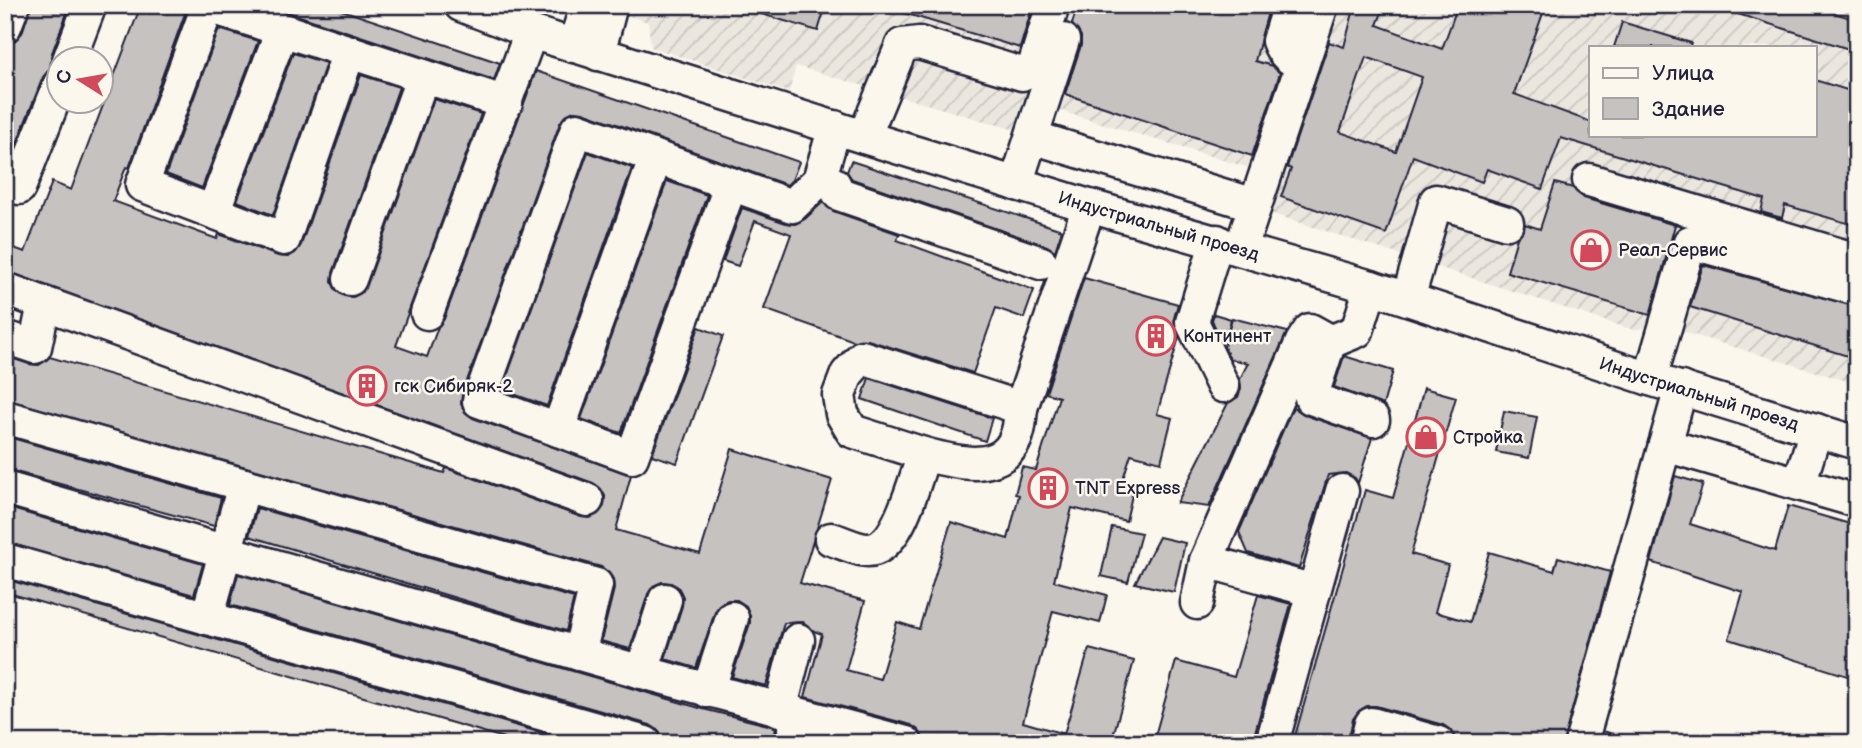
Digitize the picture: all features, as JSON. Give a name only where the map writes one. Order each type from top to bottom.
[{"type":"street","points":[[5,26],[13,5]]},
{"type":"street","points":[[74,46],[90,5]]},
{"type":"street","points":[[586,50],[587,5]]},
{"type":"street","points":[[586,50],[611,5]]},
{"type":"street","points":[[731,184],[632,457],[479,401],[578,128],[792,206],[819,180],[902,45],[919,43],[1023,75],[1034,67],[1053,5]]},
{"type":"street","points":[[1016,184],[1075,5]]},
{"type":"street","points":[[1289,5],[1278,41],[1282,52],[1291,60],[1303,64]]},
{"type":"street","points":[[1223,386],[1192,323],[1229,244],[1255,205],[1322,5]]},
{"type":"street","points":[[349,52],[284,239],[142,186],[207,6],[282,30],[506,103]]},
{"type":"street","name":"Индустриальный проезд","points":[[480,9],[531,32],[586,50],[1016,184],[1371,287],[1650,379],[1857,442]]},
{"type":"street","points":[[213,212],[282,30]]},
{"type":"street","points":[[427,313],[531,32]]},
{"type":"street","points":[[350,279],[423,76]]},
{"type":"street","points":[[19,188],[47,116]]},
{"type":"street","points":[[1032,137],[1255,205]]},
{"type":"street","points":[[558,430],[656,157]]},
{"type":"street","points":[[819,180],[834,184],[839,194],[1041,263]]},
{"type":"street","points":[[1589,180],[1857,260]]},
{"type":"street","points":[[1408,299],[1436,201],[1507,223]]},
{"type":"street","points":[[1021,408],[862,357],[846,374],[839,395],[842,414],[852,431],[953,463],[971,464],[1005,455],[1018,432],[1021,408],[1089,206]]},
{"type":"street","points":[[1650,379],[1690,242],[1857,289]]},
{"type":"street","points":[[1371,287],[1357,331],[1330,342],[1311,398],[1373,420]]},
{"type":"street","points":[[5,289],[587,500]]},
{"type":"street","points":[[5,337],[35,347],[44,304]]},
{"type":"street","points":[[1197,603],[1206,561],[1302,342],[1310,330],[1330,342]]},
{"type":"street","points":[[1581,743],[1681,388]]},
{"type":"street","points":[[5,416],[596,585],[579,654]]},
{"type":"street","points":[[1800,484],[1816,430]]},
{"type":"street","points":[[1665,445],[1857,501]]},
{"type":"street","points":[[831,539],[868,550],[881,547],[894,534],[923,454]]},
{"type":"street","points":[[207,618],[244,485]]},
{"type":"street","points":[[5,488],[708,691],[790,722],[906,743]]},
{"type":"street","points":[[1272,743],[1342,491]]},
{"type":"street","points":[[5,560],[645,743]]},
{"type":"street","points":[[1206,561],[1314,591]]},
{"type":"street","points":[[642,673],[665,600]]},
{"type":"street","points":[[708,691],[732,618]]},
{"type":"street","points":[[790,722],[798,640]]},
{"type":"street","points":[[1366,743],[1371,724],[1435,742]]},
{"type":"shaded area","points":[[592,5],[1857,5],[1857,384],[1660,325],[1633,330],[1245,205],[1256,170],[1051,108],[1039,137],[796,66],[789,92],[651,47],[648,22]]},
{"type":"building","points":[[31,5],[70,5],[55,46],[46,46],[46,74],[5,173],[5,64],[13,42],[22,33]]},
{"type":"building","points":[[141,5],[150,5],[168,12],[169,5],[188,5],[129,168],[126,167],[113,201],[217,239],[219,234],[278,256],[288,257],[301,245],[361,75],[399,87],[333,273],[332,282],[336,290],[344,296],[353,297],[361,293],[367,285],[434,99],[481,114],[396,346],[427,357],[438,327],[444,319],[536,71],[799,162],[792,180],[787,185],[583,112],[574,111],[566,115],[560,123],[461,404],[465,412],[473,418],[631,475],[616,530],[700,554],[732,449],[832,480],[800,583],[865,601],[846,670],[880,679],[897,622],[919,629],[951,522],[1008,539],[1019,495],[1015,494],[1022,467],[1036,470],[1059,397],[1046,393],[1084,278],[1178,304],[1174,318],[1179,337],[1157,414],[1172,418],[1161,462],[1131,454],[1120,488],[1133,491],[1126,521],[1072,508],[1054,581],[1107,595],[1100,623],[1053,611],[1023,722],[1064,734],[1089,649],[1134,661],[1111,743],[958,743],[941,738],[940,743],[924,743],[919,731],[911,725],[805,697],[822,634],[803,622],[784,623],[766,686],[732,677],[750,623],[750,615],[746,606],[737,600],[728,600],[720,604],[715,612],[696,668],[665,659],[683,597],[678,587],[671,583],[662,582],[653,586],[648,594],[630,649],[601,641],[614,589],[613,579],[601,567],[5,399],[5,356],[39,365],[50,357],[444,473],[446,468],[581,517],[590,518],[598,514],[604,506],[605,496],[593,483],[5,271],[5,245],[25,252],[52,182],[71,190],[99,116],[116,116],[116,71]]},
{"type":"building","points":[[266,5],[327,5],[500,63],[494,80]]},
{"type":"building","points":[[748,5],[826,5],[818,31],[748,10]]},
{"type":"building","points":[[894,5],[1033,5],[1020,48],[894,10]]},
{"type":"building","points":[[1078,5],[1270,5],[1255,61],[1272,66],[1280,73],[1252,156],[1065,94],[1081,45],[1081,36],[1072,24]]},
{"type":"building","points":[[1355,5],[1385,5],[1377,25],[1442,49],[1458,5],[1546,5],[1514,94],[1589,121],[1589,136],[1816,136],[1816,80],[1857,93],[1857,226],[1785,205],[1782,218],[1761,212],[1764,199],[1561,138],[1542,189],[1487,169],[1482,182],[1413,156],[1386,234],[1281,197],[1291,169],[1287,167],[1329,42],[1344,47]],"holes":[[[1366,57],[1422,77],[1396,152],[1340,132]]]},
{"type":"building","points":[[1723,5],[1809,5],[1857,20],[1857,24],[1849,49],[1722,9]]},
{"type":"building","points":[[1622,22],[1691,43],[1690,46],[1614,46]]},
{"type":"building","points":[[219,29],[258,41],[202,188],[166,174]]},
{"type":"building","points":[[293,53],[326,63],[273,215],[237,201]]},
{"type":"building","points":[[588,152],[632,168],[547,406],[502,390]]},
{"type":"building","points":[[851,161],[1062,230],[1055,251],[852,179],[847,172]]},
{"type":"building","points":[[667,181],[707,195],[621,433],[581,419]]},
{"type":"building","name":"Реал-Сервис","points":[[1555,183],[1573,188],[1584,198],[1675,225],[1650,315],[1507,272],[1517,238],[1525,224],[1540,229]]},
{"type":"building","points":[[823,202],[833,211],[899,234],[897,240],[1034,290],[1024,318],[996,308],[973,373],[868,340],[854,341],[764,309],[791,234],[755,221],[738,266],[723,261],[742,208],[795,224],[805,219]]},
{"type":"building","points":[[1703,265],[1857,307],[1857,359],[1690,307]]},
{"type":"building","points":[[1214,314],[1231,319],[1227,334],[1217,332],[1212,320]]},
{"type":"building","points":[[1232,318],[1287,332],[1209,507],[1177,503],[1228,403],[1238,397],[1241,388],[1240,379],[1248,363],[1230,359],[1224,347]]},
{"type":"building","points":[[699,327],[723,336],[677,463],[652,455]]},
{"type":"building","points":[[1344,356],[1393,371],[1383,405],[1334,387]]},
{"type":"building","points":[[869,378],[992,418],[985,441],[862,399]]},
{"type":"building","points":[[1424,388],[1456,397],[1411,554],[1448,565],[1435,612],[1470,622],[1489,552],[1554,571],[1558,557],[1610,572],[1563,743],[1458,743],[1452,731],[1443,725],[1376,706],[1367,706],[1353,719],[1348,743],[1293,743],[1365,490],[1393,498]]},
{"type":"building","points":[[1293,407],[1305,415],[1372,438],[1358,483],[1346,473],[1328,475],[1299,568],[1248,553],[1239,532]]},
{"type":"building","points":[[1504,411],[1537,417],[1529,458],[1496,452]]},
{"type":"building","points":[[5,436],[221,498],[214,526],[5,469]]},
{"type":"building","points":[[1675,476],[1703,484],[1690,524],[1775,551],[1788,506],[1857,526],[1857,679],[1729,639],[1743,592],[1651,562]]},
{"type":"building","points":[[5,507],[203,564],[194,595],[5,542]]},
{"type":"building","points":[[257,508],[574,598],[566,631],[249,536]]},
{"type":"building","points":[[1112,527],[1141,533],[1128,582],[1101,576]]},
{"type":"building","points":[[1159,537],[1185,543],[1174,592],[1135,583]]},
{"type":"building","points":[[238,574],[703,709],[772,726],[776,728],[773,743],[663,743],[659,731],[650,725],[230,605]]},
{"type":"building","points":[[5,579],[577,743],[521,743],[5,592]]},
{"type":"building","points":[[1258,595],[1291,604],[1252,743],[1153,743],[1176,661],[1234,677]]},
{"type":"building","points":[[1603,731],[1626,738],[1625,743],[1600,743]]},
{"type":"place","name":"Реал-Сервис","points":[[1591,250]]},
{"type":"place","name":"Континент","points":[[1156,336]]},
{"type":"place","name":"гск Сибиряк-2","points":[[367,386]]},
{"type":"place","name":"Стройка","points":[[1426,437]]},
{"type":"place","name":"TNT Express","points":[[1048,488]]}]
